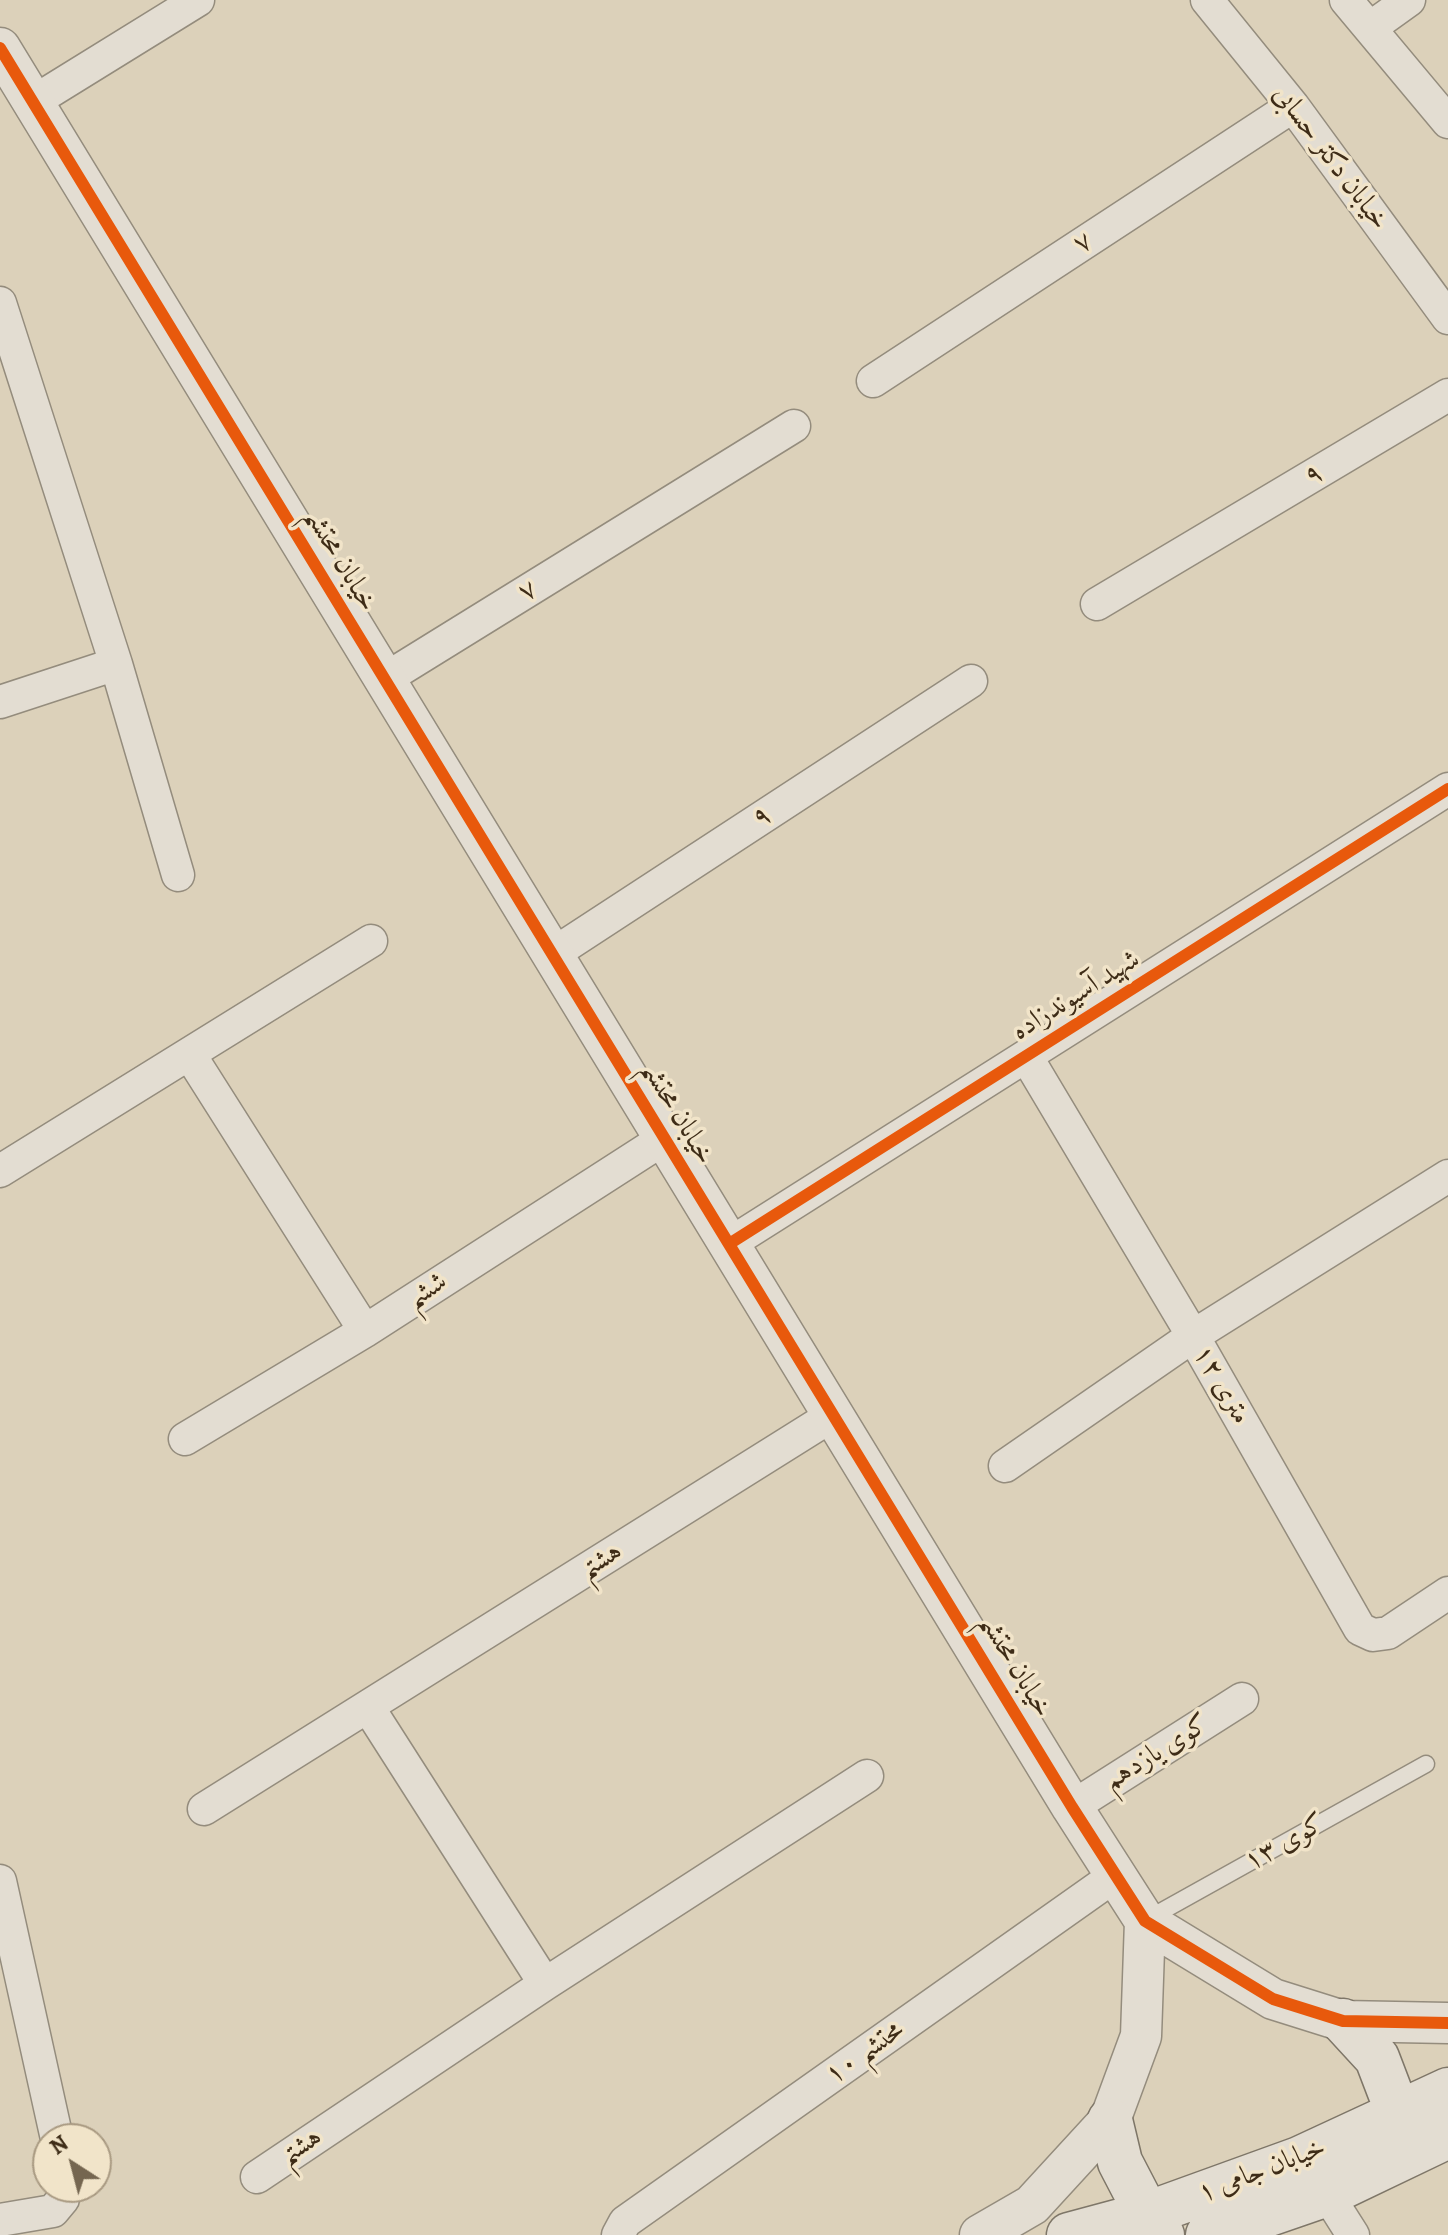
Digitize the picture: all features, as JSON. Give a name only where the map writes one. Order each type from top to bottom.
[{"type":"main road","points":[[1343,2021],[1377,2058],[1398,2113],[1404,2158]]},
{"type":"main road","name":"خیابان جامی ۱","points":[[1069,2235],[1154,2224],[1448,2090]]},
{"type":"main road","points":[[1110,2120],[1120,2162],[1154,2224]]},
{"type":"main road","name":"خیابان جامی ۱","points":[[1208,2235],[1327,2194],[1448,2136]]},
{"type":"street","points":[[33,102],[198,0]]},
{"type":"street","name":"خیابان دکتر حسابی","points":[[1207,0],[1293,106],[1448,318]]},
{"type":"street","points":[[1346,0],[1448,122]]},
{"type":"street","points":[[1370,28],[1409,0]]},
{"type":"street","name":"خیابان محتشم","points":[[0,48],[1072,1807],[1145,1921],[1273,1999],[1343,2021],[1448,2023]]},
{"type":"street","name":"۷","points":[[873,381],[1293,106]]},
{"type":"street","points":[[0,303],[116,664],[178,875]]},
{"type":"street","name":"۹","points":[[1097,604],[1448,395]]},
{"type":"street","name":"۷","points":[[385,679],[794,426]]},
{"type":"street","points":[[0,702],[116,664]]},
{"type":"street","name":"۹","points":[[553,954],[971,681]]},
{"type":"street","name":"شهید آسیوندزاده","points":[[729,1244],[1448,789]]},
{"type":"street","points":[[0,1171],[371,941]]},
{"type":"street","points":[[190,1055],[365,1331]]},
{"type":"street","name":"۱۲ متری","points":[[1026,1056],[1193,1336],[1360,1629],[1373,1635],[1388,1633],[1448,1593]]},
{"type":"street","name":"ششم","points":[[185,1439],[365,1331],[665,1138]]},
{"type":"street","points":[[1005,1466],[1193,1336],[1448,1176]]},
{"type":"street","name":"هشتم","points":[[204,1809],[833,1415]]},
{"type":"street","name":"کوی یازدهم","points":[[1072,1807],[1242,1699]]},
{"type":"street","points":[[368,1707],[545,1984]]},
{"type":"street","name":"هشتم","points":[[257,2177],[545,1984],[867,1776]]},
{"type":"street","name":"محتشم ۱۰","points":[[618,2235],[625,2222],[1116,1875]]},
{"type":"street","points":[[0,1881],[53,2123]]},
{"type":"street","points":[[980,2235],[1032,2205],[1110,2120],[1141,2036],[1145,1921]]},
{"type":"street","points":[[1327,2194],[1353,2235]]},
{"type":"street","points":[[0,2220],[53,2211],[60,2203]]},
{"type":"lane","name":"کوی ۱۳","points":[[1145,1921],[1426,1764]]},
{"type":"cycle path","points":[[0,48],[1072,1807],[1145,1921],[1273,1999],[1343,2021],[1448,2023]]},
{"type":"cycle path","points":[[729,1244],[1448,789]]}]
